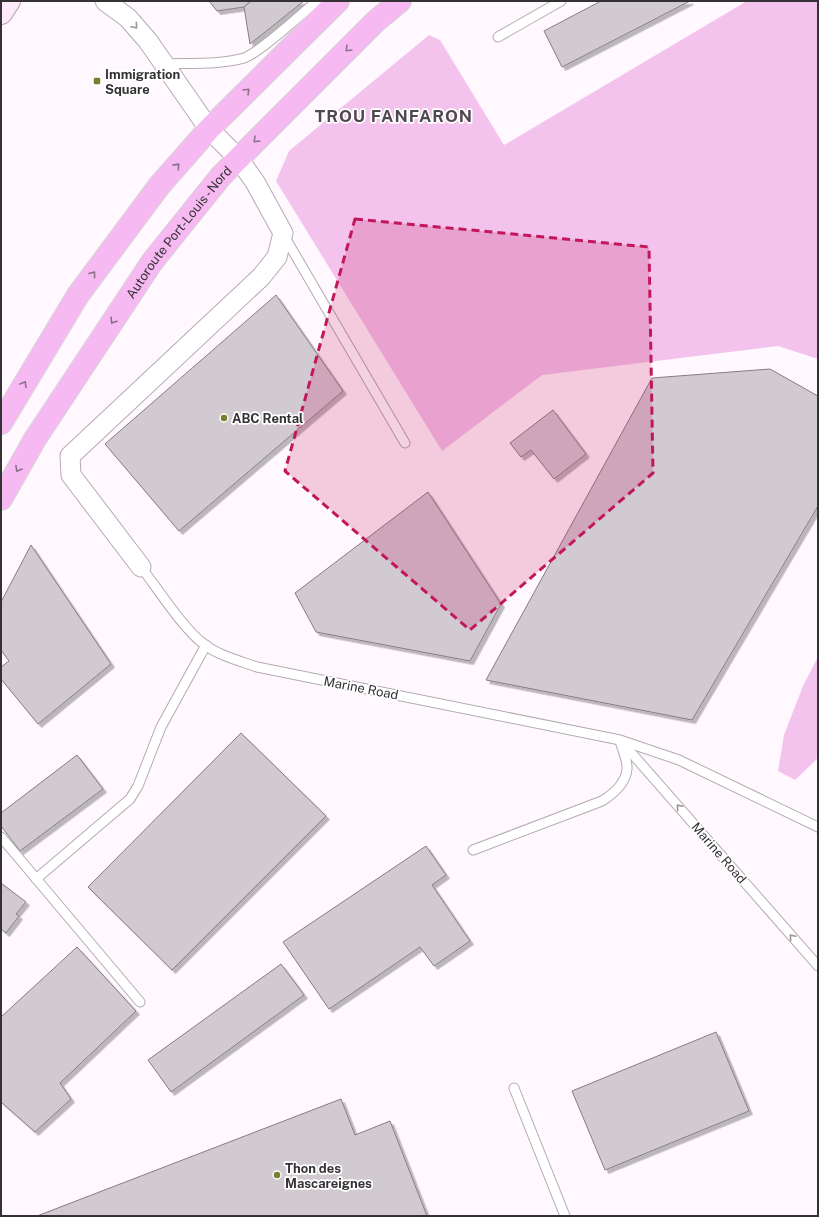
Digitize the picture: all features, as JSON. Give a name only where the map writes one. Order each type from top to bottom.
[{"type":"highway","points":[[2,420],[78,295],[159,186],[209,129],[338,1]]},
{"type":"highway","name":"Autoroute Port-Louis - Nord","points":[[1,499],[35,439],[152,262],[221,176],[238,158],[376,21],[400,1]]},
{"type":"street","points":[[1,14],[9,1]]},
{"type":"street","points":[[105,1],[128,18],[148,41],[209,129],[238,158],[255,182],[283,233],[277,257],[261,277],[70,456],[71,475],[141,567]]},
{"type":"lane","points":[[164,64],[211,62],[245,58],[270,40],[317,1]]},
{"type":"lane","points":[[498,37],[561,1]]},
{"type":"lane","points":[[283,233],[405,443]]},
{"type":"lane","name":"Marine Road","points":[[141,567],[189,630],[206,646],[230,658],[257,667],[620,740],[679,760],[818,827]]},
{"type":"lane","points":[[36,879],[130,799],[138,786],[161,728],[206,646]]},
{"type":"lane","points":[[473,850],[602,801],[613,794],[621,785],[627,769],[620,740]]},
{"type":"lane","name":"Marine Road","points":[[620,740],[818,966]]},
{"type":"lane","points":[[1,837],[140,1002]]},
{"type":"lane","points":[[514,1088],[565,1216]]},
{"type":"highlighted area","points":[[355,219],[649,247],[653,473],[470,630],[285,471]]},
{"type":"shaded area","points":[[747,1],[818,1],[818,359],[778,346],[542,375],[442,451],[276,181],[289,151],[429,35],[440,40],[504,145]]},
{"type":"shaded area","points":[[818,657],[818,758],[795,780],[778,771],[784,735],[803,686]]},
{"type":"building","points":[[209,1],[251,1],[244,7],[217,11]]},
{"type":"building","points":[[251,1],[304,1],[250,44],[244,7]]},
{"type":"building","points":[[601,1],[690,1],[562,67],[544,31]]},
{"type":"building","name":"ABC Rental","points":[[276,295],[343,391],[179,531],[105,444]]},
{"type":"building","points":[[770,369],[818,396],[818,506],[692,720],[486,680],[652,378]]},
{"type":"building","points":[[553,410],[586,454],[554,479],[531,450],[521,457],[510,443]]},
{"type":"building","points":[[428,492],[501,604],[470,661],[316,632],[295,593]]},
{"type":"building","points":[[31,545],[111,664],[38,724],[1,679],[1,667],[9,661],[1,650],[1,602]]},
{"type":"building","points":[[241,733],[326,816],[172,970],[88,887]]},
{"type":"building","points":[[77,755],[103,789],[20,851],[1,826],[1,813]]},
{"type":"building","points":[[426,846],[446,875],[432,885],[470,941],[434,966],[420,947],[329,1009],[283,942]]},
{"type":"building","points":[[1,883],[26,902],[16,914],[19,916],[6,933],[1,929]]},
{"type":"building","points":[[77,947],[136,1011],[60,1083],[71,1099],[35,1132],[1,1102],[1,1017]]},
{"type":"building","points":[[281,964],[304,995],[171,1092],[148,1060]]},
{"type":"building","points":[[716,1032],[749,1111],[605,1170],[572,1091]]},
{"type":"building","name":"Thon des Mascareignes","points":[[341,1099],[355,1135],[390,1121],[427,1216],[37,1216]]},
{"type":"place","name":"Immigration Square","points":[[97,81]]},
{"type":"place","name":"ABC Rental","points":[[224,418]]},
{"type":"place","name":"Thon des Mascareignes","points":[[277,1175]]},
{"type":"district","name":"TROU FANFARON","points":[[394,116]]}]
